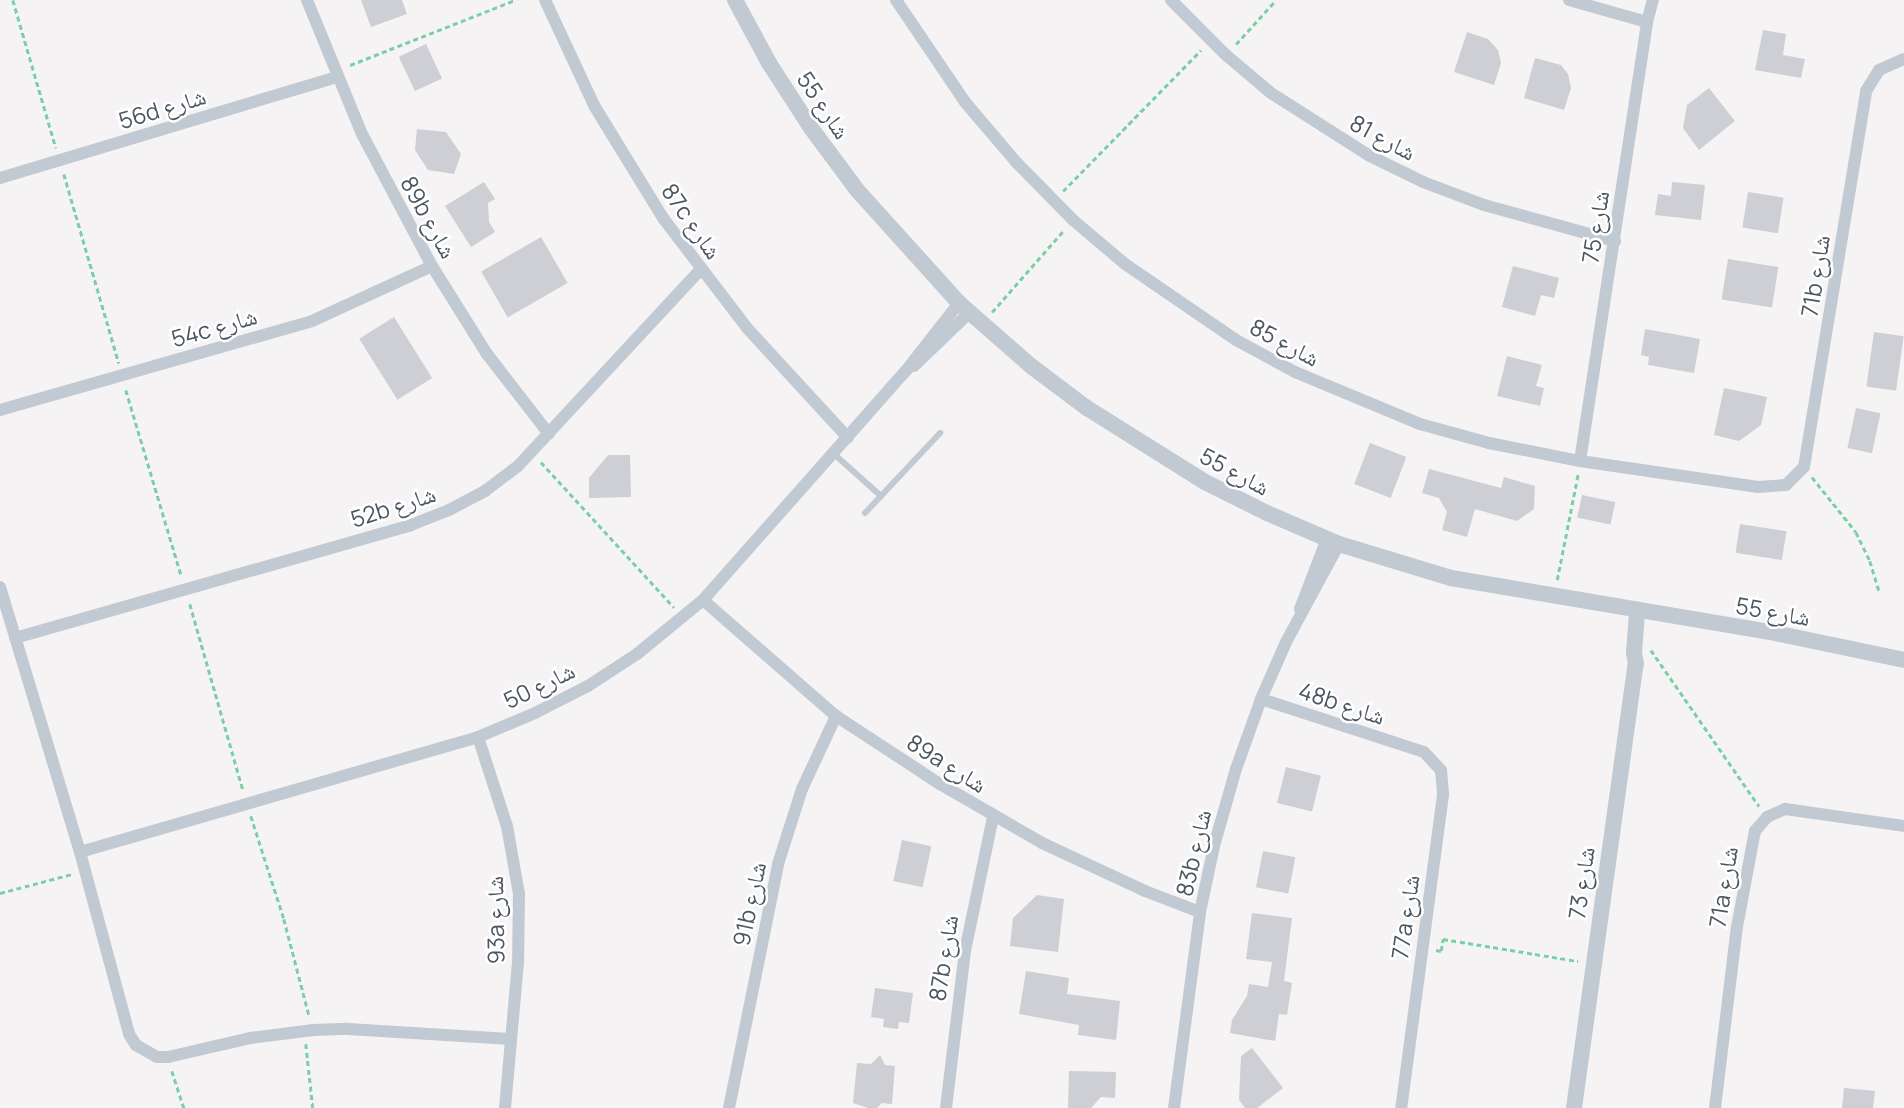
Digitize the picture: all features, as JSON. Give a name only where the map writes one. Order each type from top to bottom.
[{"type":"street","name":"89b شارع","points":[[307,0],[335,74],[391,193],[432,266],[487,354],[550,435]]},
{"type":"street","name":"87c شارع","points":[[545,0],[578,72],[621,152],[700,270],[764,347],[848,438]]},
{"type":"street","name":"شارع 55","points":[[735,0],[769,63],[841,170],[907,249],[965,307],[1076,400],[1145,447],[1205,482],[1333,541],[1451,578],[1643,613],[1770,632],[1904,660]]},
{"type":"street","name":"شارع 85","points":[[896,0],[965,103],[1073,220],[1179,304],[1295,372],[1420,424],[1489,443],[1580,461],[1758,487],[1786,485],[1804,467]]},
{"type":"street","name":"شارع 81","points":[[1171,0],[1226,55],[1319,127],[1370,156],[1423,182],[1484,205],[1615,240]]},
{"type":"street","points":[[1569,0],[1647,22]]},
{"type":"street","name":"شارع 75","points":[[1580,461],[1647,22],[1653,0]]},
{"type":"street","name":"71b شارع","points":[[1804,467],[1866,92],[1879,70],[1904,60]]},
{"type":"street","name":"56d شارع","points":[[0,178],[335,74]]},
{"type":"street","name":"54c شارع","points":[[0,410],[312,321],[432,266]]},
{"type":"street","name":"52b شارع","points":[[15,638],[411,524],[449,510],[485,491],[550,435],[700,270]]},
{"type":"street","name":"شارع 50","points":[[80,852],[478,737],[535,713],[587,686],[637,654],[703,600],[905,372],[926,357],[965,307]]},
{"type":"street","name":"83b شارع","points":[[1174,1108],[1200,912],[1232,782],[1261,699],[1298,619],[1312,598],[1333,541]]},
{"type":"street","points":[[0,587],[80,852],[129,1034],[146,1052],[168,1057],[250,1038],[309,1030],[348,1029],[511,1039]]},
{"type":"street","name":"89a شارع","points":[[703,600],[836,716],[993,817],[1093,868],[1200,912]]},
{"type":"street","name":"شارع 73","points":[[1574,1108],[1636,664],[1644,640],[1643,613]]},
{"type":"street","name":"شارع 73","points":[[1636,664],[1634,653],[1643,613]]},
{"type":"street","name":"48b شارع","points":[[1261,699],[1411,748]]},
{"type":"street","name":"91b شارع","points":[[729,1108],[778,864],[802,789],[836,716]]},
{"type":"street","name":"93a شارع","points":[[478,737],[508,827],[517,882],[520,928],[505,1108]]},
{"type":"street","name":"77a شارع","points":[[1401,1108],[1444,783],[1434,759],[1411,748]]},
{"type":"street","points":[[1767,817],[1785,809],[1804,810],[1904,826]]},
{"type":"street","name":"87b شارع","points":[[946,1108],[965,951],[993,817]]},
{"type":"street","name":"71a شارع","points":[[1715,1108],[1749,850],[1755,831],[1767,817]]},
{"type":"lane","points":[[865,513],[940,433]]},
{"type":"lane","points":[[834,454],[881,496]]},
{"type":"path","points":[[13,0],[247,803],[284,919],[309,1030],[313,1108]]},
{"type":"path","points":[[335,74],[515,0]]},
{"type":"path","points":[[1226,55],[1276,0]]},
{"type":"path","points":[[1054,200],[1210,40]]},
{"type":"path","points":[[983,323],[1073,220]]},
{"type":"path","points":[[532,452],[684,617]]},
{"type":"path","points":[[1554,597],[1580,461]]},
{"type":"path","points":[[1804,467],[1856,532],[1870,561],[1879,591]]},
{"type":"path","points":[[1644,640],[1767,817]]},
{"type":"path","points":[[0,893],[85,871]]},
{"type":"path","points":[[1422,948],[1441,951],[1443,939],[1592,964]]},
{"type":"path","points":[[168,1057],[184,1108]]},
{"type":"building","points":[[361,0],[402,0],[407,14],[371,27]]},
{"type":"building","points":[[1763,30],[1786,34],[1783,55],[1805,59],[1801,78],[1755,70]]},
{"type":"building","points":[[1467,32],[1488,39],[1498,50],[1501,63],[1494,85],[1454,72]]},
{"type":"building","points":[[426,44],[442,78],[415,91],[399,57]]},
{"type":"building","points":[[1535,58],[1561,65],[1568,74],[1571,88],[1564,110],[1524,98]]},
{"type":"building","points":[[1709,88],[1735,121],[1699,150],[1683,128],[1687,105]]},
{"type":"building","points":[[417,129],[446,132],[461,154],[454,174],[428,170],[415,150]]},
{"type":"building","points":[[484,182],[495,199],[488,203],[489,222],[495,232],[471,247],[445,206]]},
{"type":"building","points":[[1672,182],[1705,185],[1701,220],[1655,215],[1658,194],[1671,196]]},
{"type":"building","points":[[1748,192],[1784,198],[1778,233],[1742,228]]},
{"type":"building","points":[[541,237],[568,283],[508,317],[481,272]]},
{"type":"building","points":[[1728,259],[1778,267],[1772,307],[1722,299]]},
{"type":"building","points":[[1513,266],[1559,278],[1554,298],[1541,295],[1535,316],[1502,307]]},
{"type":"building","points":[[394,317],[432,378],[397,400],[359,339]]},
{"type":"building","points":[[1645,329],[1700,339],[1694,373],[1648,365],[1649,357],[1641,355]]},
{"type":"building","points":[[1874,332],[1904,336],[1896,391],[1866,386]]},
{"type":"building","points":[[1507,356],[1542,365],[1536,386],[1544,388],[1540,406],[1497,396]]},
{"type":"building","points":[[1724,388],[1767,397],[1761,425],[1739,441],[1714,435]]},
{"type":"building","points":[[1856,408],[1880,413],[1872,453],[1847,448]]},
{"type":"building","points":[[1370,443],[1406,457],[1391,498],[1354,484]]},
{"type":"building","points":[[608,455],[630,455],[631,497],[589,498],[589,478]]},
{"type":"building","points":[[1429,469],[1501,488],[1504,477],[1535,486],[1534,509],[1517,521],[1475,509],[1467,537],[1442,530],[1447,512],[1439,498],[1422,493]]},
{"type":"building","points":[[1582,495],[1615,502],[1610,525],[1577,517]]},
{"type":"building","points":[[1740,524],[1786,531],[1782,560],[1735,553]]},
{"type":"building","points":[[1286,767],[1321,776],[1312,812],[1277,803]]},
{"type":"building","points":[[902,840],[931,846],[923,887],[893,881]]},
{"type":"building","points":[[1263,851],[1295,857],[1288,894],[1256,887]]},
{"type":"building","points":[[1037,895],[1064,899],[1058,952],[1010,946],[1013,918]]},
{"type":"building","points":[[1252,913],[1292,918],[1284,981],[1292,983],[1287,1015],[1279,1014],[1275,1041],[1230,1033],[1232,1020],[1247,996],[1249,984],[1268,987],[1272,962],[1246,959]]},
{"type":"building","points":[[1026,971],[1069,978],[1067,994],[1120,1001],[1116,1040],[1078,1035],[1079,1025],[1019,1014]]},
{"type":"building","points":[[875,988],[913,993],[909,1023],[899,1022],[898,1029],[883,1027],[884,1019],[871,1017]]},
{"type":"building","points":[[1252,1048],[1283,1088],[1257,1108],[1245,1108],[1239,1100],[1241,1056]]},
{"type":"building","points":[[880,1055],[885,1065],[895,1066],[892,1104],[882,1103],[877,1108],[868,1108],[853,1103],[857,1063],[871,1064]]},
{"type":"building","points":[[1069,1071],[1116,1072],[1115,1098],[1101,1097],[1091,1108],[1068,1108]]},
{"type":"building","points":[[1844,1088],[1875,1091],[1873,1108],[1842,1108]]}]
